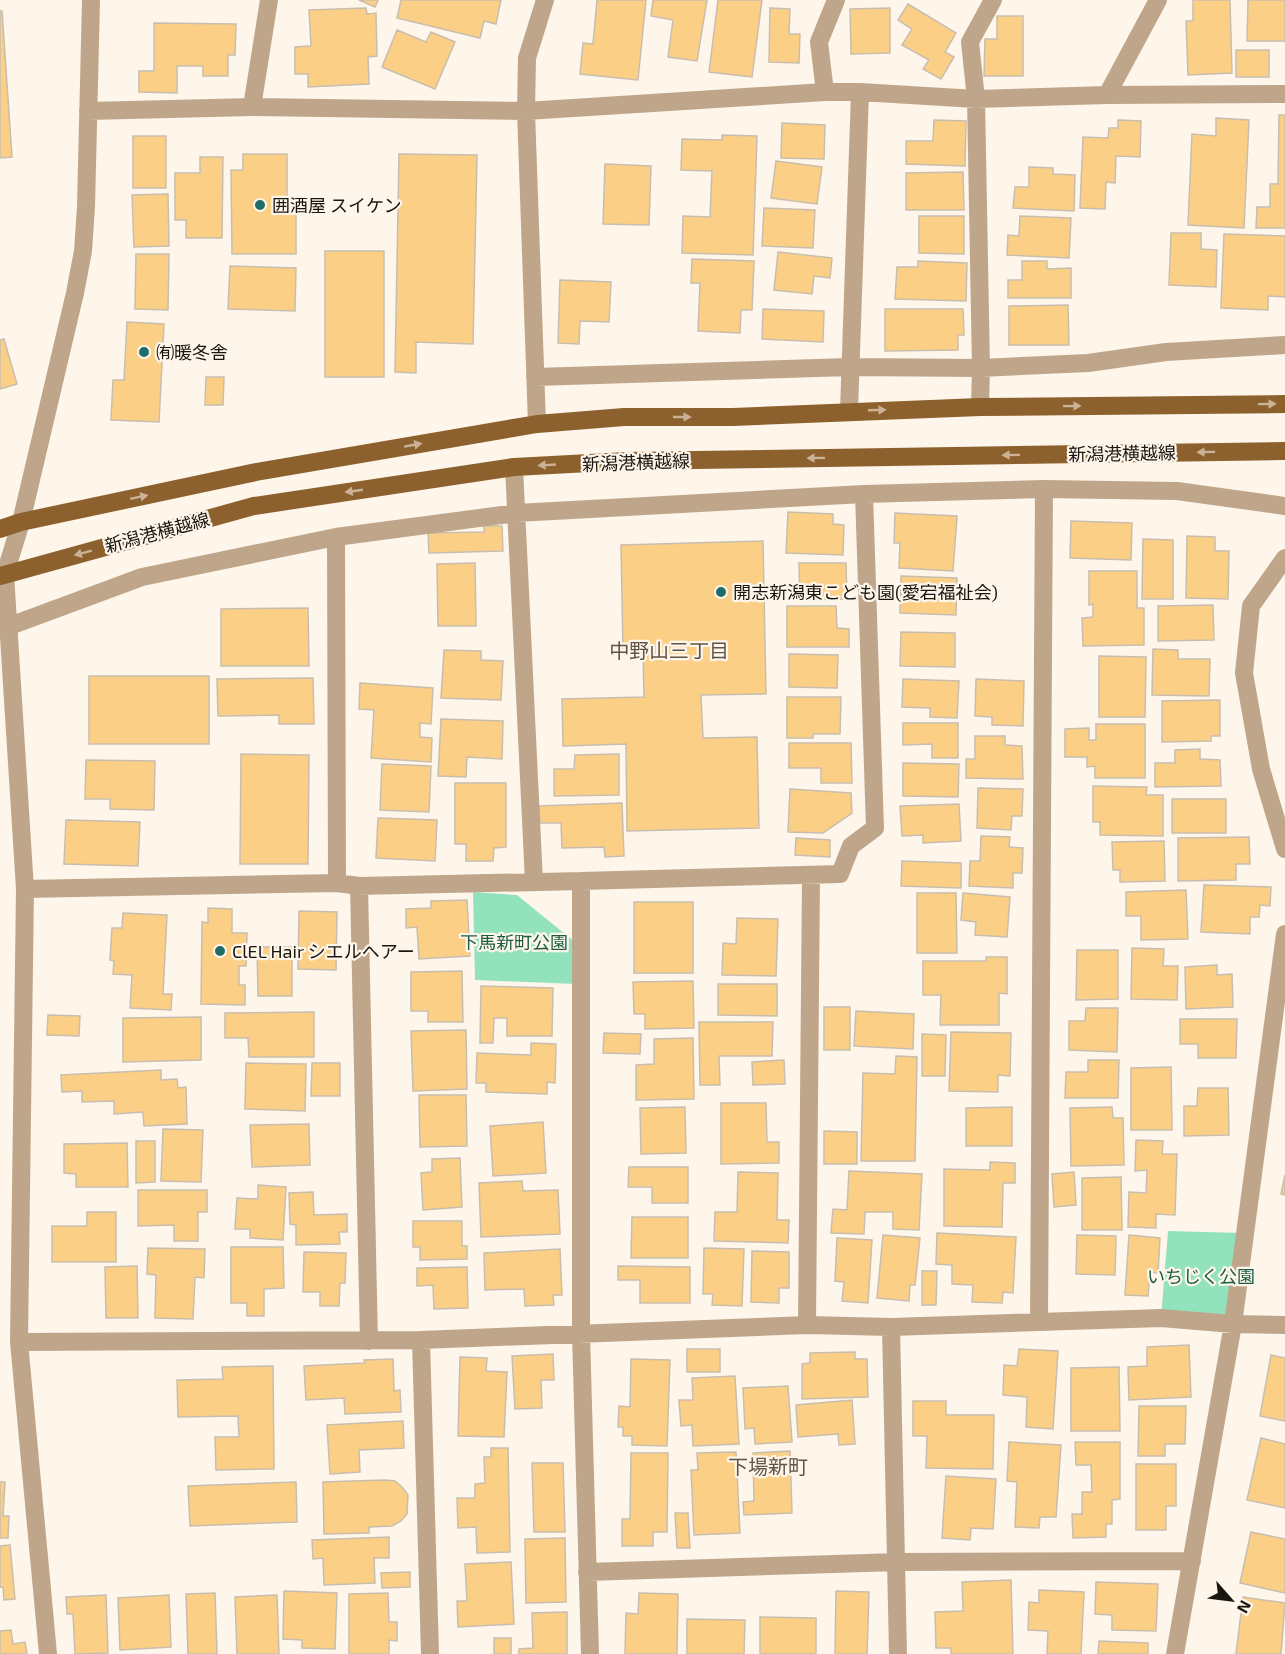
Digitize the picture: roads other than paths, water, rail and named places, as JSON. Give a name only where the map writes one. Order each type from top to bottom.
[{"type":"main road","name":"新潟港横越線","points":[[0,529],[21,522],[256,472],[537,424],[624,417],[733,417],[980,407],[1285,404]]},
{"type":"main road","name":"新潟港横越線","points":[[2,575],[254,506],[514,467],[627,460],[1285,451]]},
{"type":"street","points":[[48,1654],[19,1342],[25,889],[2,575],[21,522],[75,293],[82,251],[86,207],[91,0]]},
{"type":"street","points":[[252,107],[269,0]]},
{"type":"street","points":[[537,424],[526,111],[527,58],[545,0]]},
{"type":"street","points":[[825,92],[819,42],[836,0]]},
{"type":"street","points":[[980,407],[976,99],[970,42],[993,0]]},
{"type":"street","points":[[1107,95],[1158,0]]},
{"type":"street","points":[[88,111],[252,107],[526,111],[825,92],[976,99],[1107,95],[1285,94]]},
{"type":"street","points":[[849,411],[860,92]]},
{"type":"street","points":[[536,377],[849,367],[981,368],[1088,363],[1166,352],[1285,345]]},
{"type":"street","points":[[514,467],[534,882]]},
{"type":"street","points":[[7,627],[142,577],[336,537],[517,513],[864,494],[1044,489],[1176,491],[1285,506]]},
{"type":"street","points":[[1039,1322],[1044,489]]},
{"type":"street","points":[[25,889],[337,883],[359,886],[840,874],[850,846],[874,828],[864,494]]},
{"type":"street","points":[[336,537],[337,883]]},
{"type":"street","points":[[1285,558],[1251,606],[1244,673],[1261,770],[1285,849]]},
{"type":"street","points":[[807,1325],[811,876]]},
{"type":"street","points":[[580,881],[581,1334],[590,1654]]},
{"type":"street","points":[[359,886],[369,1341]]},
{"type":"street","points":[[1175,1654],[1233,1324],[1285,934]]},
{"type":"street","points":[[19,1342],[421,1340],[807,1325],[891,1327],[1161,1318],[1233,1324],[1285,1325]]},
{"type":"street","points":[[891,1327],[898,1654]]},
{"type":"street","points":[[421,1340],[430,1654]]},
{"type":"street","points":[[587,1572],[897,1562],[1192,1561]]},
{"type":"place","name":"囲酒屋 スイケン","points":[[260,205]]},
{"type":"place","name":"㈲暖冬舎","points":[[144,352]]},
{"type":"place","name":"開志新潟東こども園(愛宕福祉会)","points":[[721,592]]},
{"type":"place","name":"ClEL Hair シエルヘアー","points":[[220,951]]},
{"type":"district","name":"中野山三丁目","points":[[669,650]]},
{"type":"district","name":"下場新町","points":[[768,1466]]},
{"type":"park label","name":"下馬新町公園","points":[[514,942]]},
{"type":"park label","name":"いちじく公園","points":[[1201,1276]]}]
